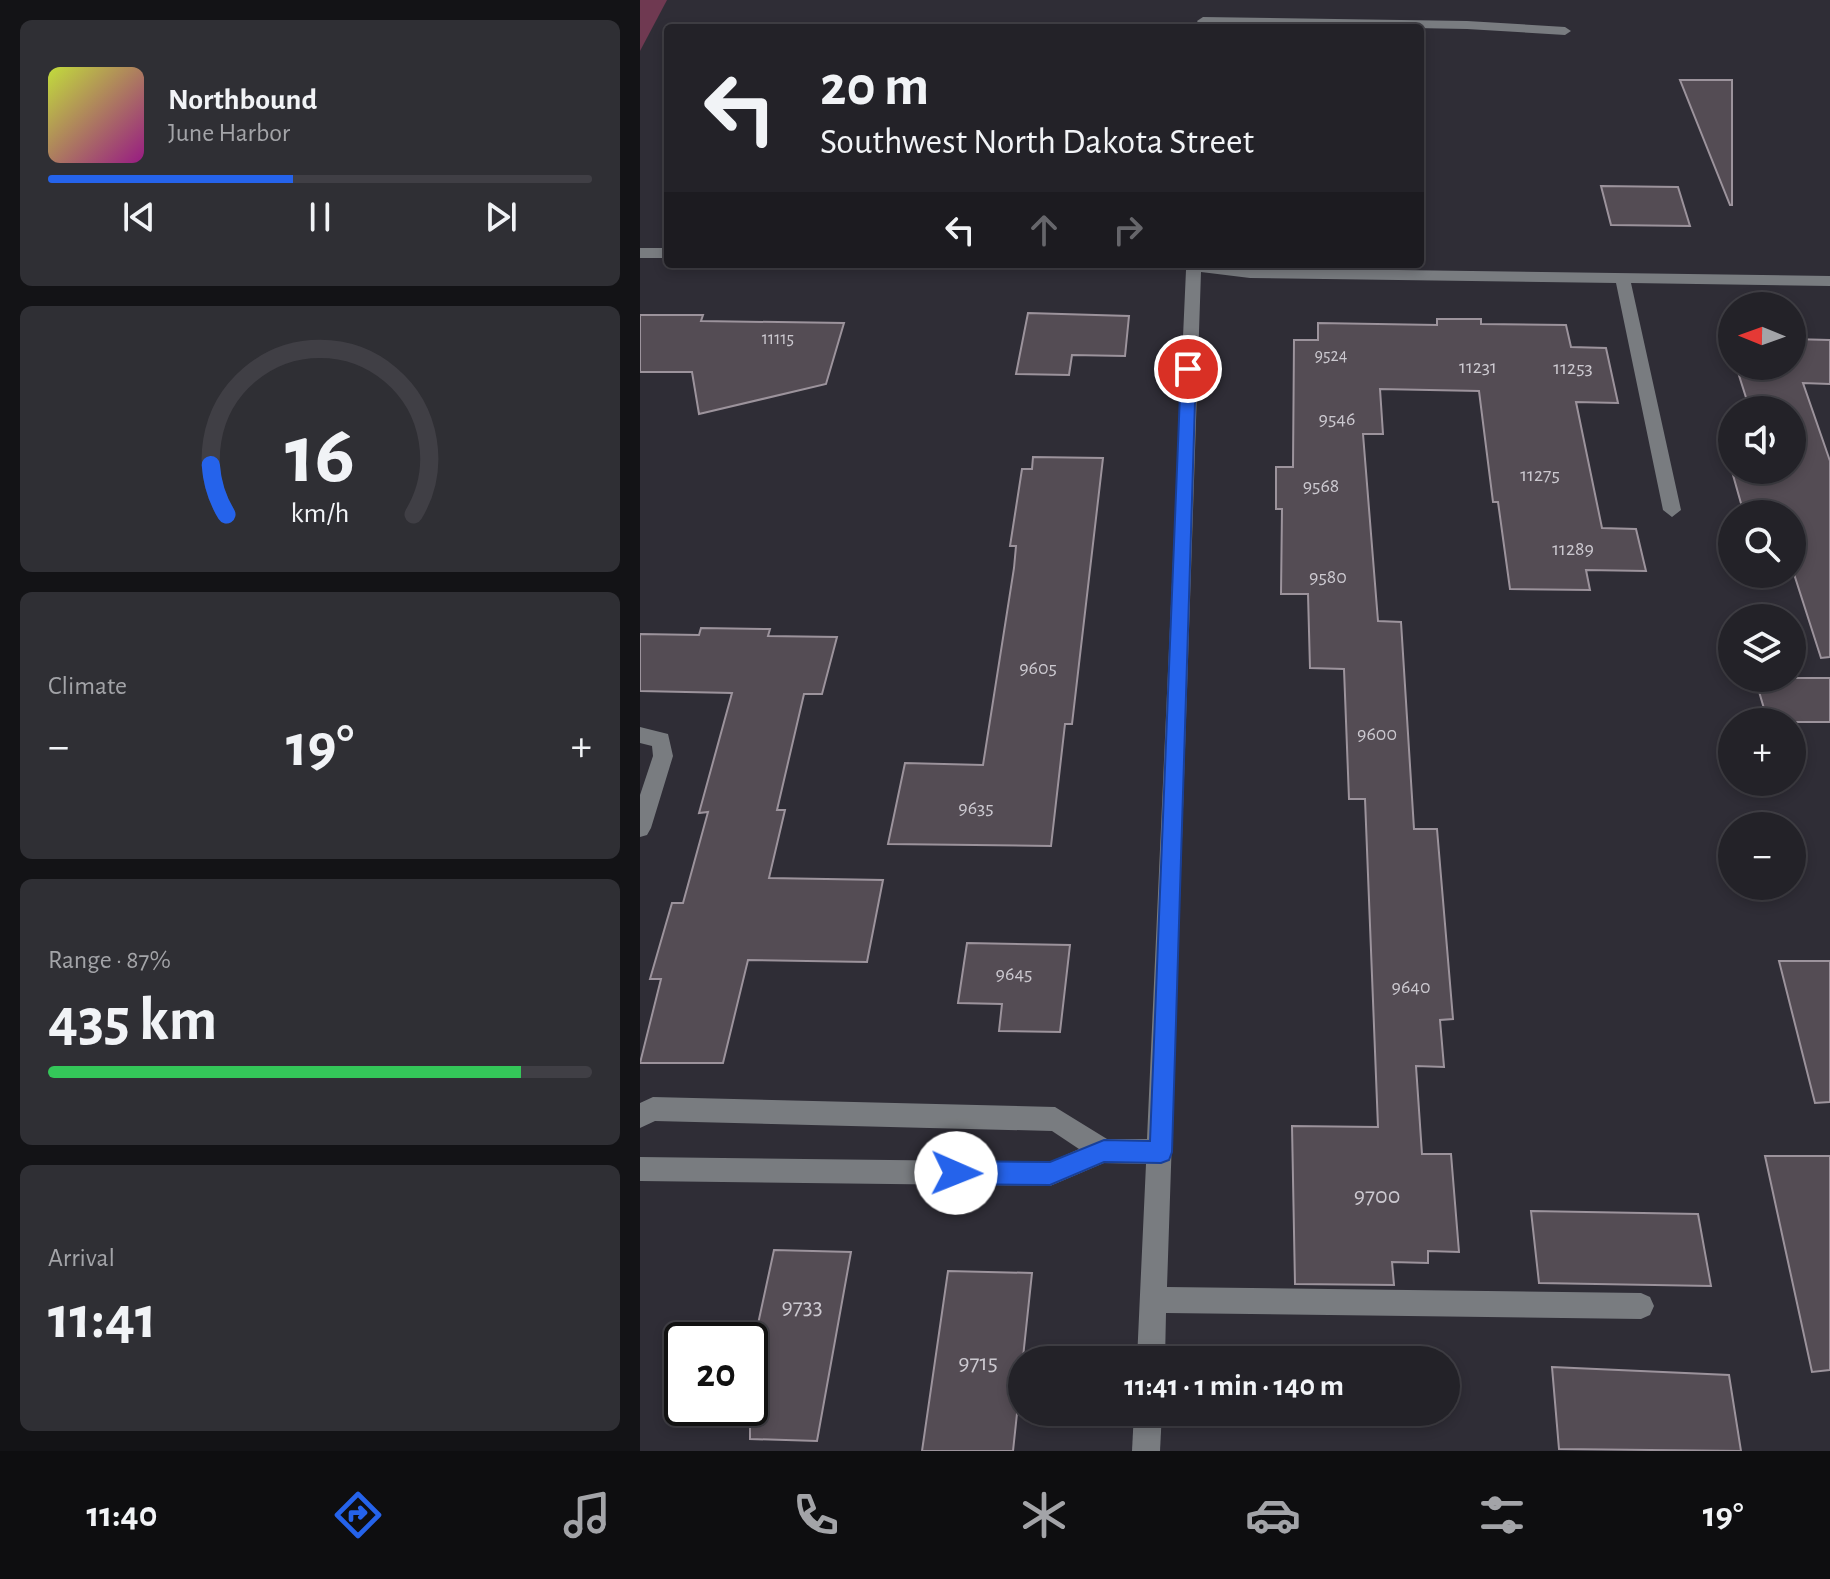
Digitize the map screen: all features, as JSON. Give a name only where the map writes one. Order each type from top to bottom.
[{"type":"street","points":[[1203,20],[1414,24]]},
{"type":"street","points":[[1424,24],[1565,31]]},
{"type":"street","points":[[640,253],[664,253]]},
{"type":"street","points":[[1152,1346],[1180,557],[1194,268]]},
{"type":"street","points":[[1210,268],[1250,273],[1830,281]]},
{"type":"street","points":[[1622,276],[1672,510]]},
{"type":"street","points":[[640,735],[661,740],[663,756],[640,828]]},
{"type":"street","points":[[640,1116],[653,1109],[1055,1119],[1104,1151]]},
{"type":"street","points":[[640,1169],[1050,1174],[1104,1151],[1161,1152]]},
{"type":"street","points":[[1154,1300],[1641,1306]]},
{"type":"street","points":[[1146,1451],[1147,1426]]},
{"type":"shaded area","points":[[640,0],[667,0],[640,51]]},
{"type":"building","points":[[1680,80],[1732,80],[1732,205],[1730,205]]},
{"type":"building","points":[[1601,186],[1678,187],[1690,226],[1611,225]]},
{"type":"building","points":[[1028,313],[1129,316],[1125,356],[1072,355],[1069,375],[1016,374]]},
{"type":"building","points":[[640,315],[703,315],[701,321],[844,323],[826,384],[699,414],[692,372],[640,372]]},
{"type":"building","points":[[1437,319],[1481,319],[1481,324],[1566,325],[1571,347],[1606,348],[1618,403],[1576,402],[1602,528],[1636,529],[1646,571],[1586,570],[1590,590],[1510,589],[1498,502],[1493,502],[1479,391],[1380,389],[1383,434],[1363,434],[1378,621],[1401,622],[1414,829],[1437,829],[1453,1019],[1440,1020],[1444,1067],[1416,1066],[1422,1154],[1451,1154],[1459,1252],[1428,1251],[1428,1263],[1392,1262],[1394,1285],[1295,1284],[1292,1126],[1378,1127],[1365,799],[1349,799],[1344,669],[1310,668],[1308,594],[1281,594],[1282,509],[1276,509],[1276,467],[1293,467],[1294,340],[1318,340],[1318,323],[1437,325]]},
{"type":"building","points":[[1806,339],[1830,340],[1830,384],[1803,383],[1830,461],[1830,657],[1821,658],[1798,588],[1806,588],[1806,500],[1740,500],[1736,484],[1806,484],[1806,396],[1746,396],[1740,380],[1806,380]]},
{"type":"building","points":[[1033,457],[1103,458],[1072,724],[1065,724],[1051,846],[888,844],[905,763],[983,765],[1014,568],[1016,546],[1010,546],[1022,469],[1032,469]]},
{"type":"building","points":[[701,628],[770,629],[768,636],[837,637],[822,694],[804,694],[777,810],[785,810],[769,878],[883,880],[867,962],[748,960],[723,1063],[640,1063],[661,979],[650,979],[672,903],[683,903],[708,812],[699,813],[732,693],[640,691],[640,634],[699,635]]},
{"type":"building","points":[[1806,678],[1830,678],[1830,722],[1806,722],[1806,708],[1764,708],[1759,692],[1806,692]]},
{"type":"building","points":[[967,943],[1070,945],[1060,1032],[999,1031],[1002,1004],[958,1003]]},
{"type":"building","points":[[1779,961],[1830,961],[1830,1102],[1815,1103]]},
{"type":"building","points":[[1765,1156],[1830,1156],[1830,1370],[1812,1372]]},
{"type":"building","points":[[1531,1211],[1698,1214],[1711,1286],[1539,1283]]},
{"type":"building","points":[[774,1250],[851,1252],[817,1441],[750,1439],[750,1426],[768,1426],[768,1322],[758,1322]]},
{"type":"building","points":[[948,1271],[1032,1273],[1024,1346],[1008,1346],[1008,1426],[1016,1426],[1013,1451],[922,1451]]},
{"type":"building","points":[[1552,1367],[1729,1375],[1741,1451],[1559,1449]]},
{"type":"route","points":[[956,1173],[1050,1174],[1104,1151],[1161,1152],[1188,369]]}]
